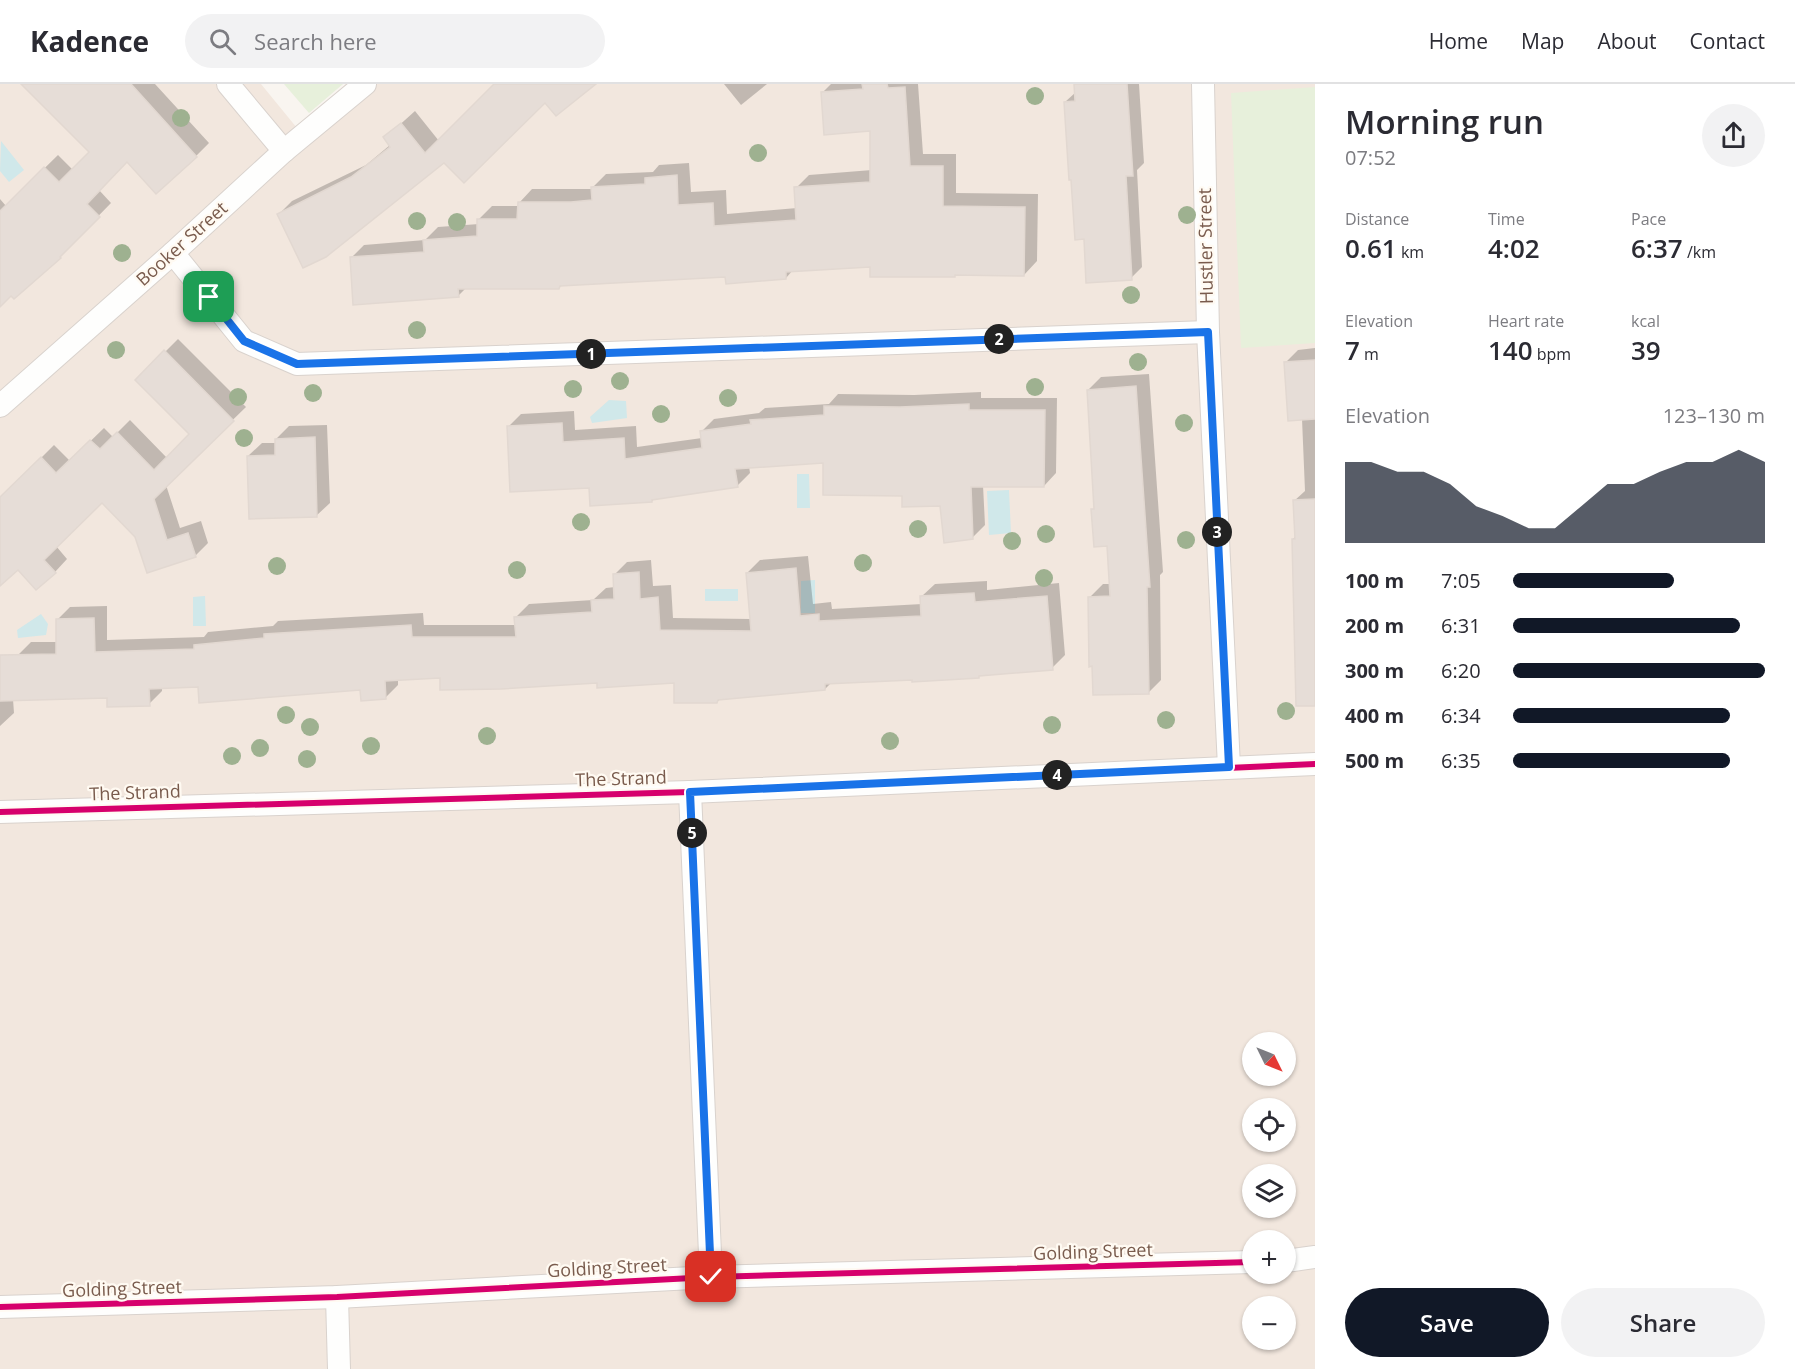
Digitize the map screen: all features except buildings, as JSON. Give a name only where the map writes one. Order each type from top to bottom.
[{"type":"street","points":[[228,84],[284,151]]},
{"type":"street","name":"Booker Street","points":[[0,406],[173,254],[284,151],[365,84]]},
{"type":"street","name":"Hustler Street","points":[[1203,84],[1208,332],[1229,767]]},
{"type":"street","points":[[173,254],[244,341],[297,364],[1208,332]]},
{"type":"street","name":"The Strand","points":[[0,812],[690,792],[1315,764]]},
{"type":"street","points":[[690,792],[711,1277]]},
{"type":"street","points":[[1296,1260],[1315,1257]]},
{"type":"street","name":"Golding Street","points":[[0,1308],[337,1297],[711,1277],[1242,1262]]},
{"type":"street","points":[[337,1297],[339,1369]]},
{"type":"shaded area","points":[[0,84],[261,84],[297,128],[346,84],[1315,84],[1315,1369],[0,1369]]},
{"type":"green space","points":[[284,84],[343,84],[309,113]]},
{"type":"green space","points":[[1315,87],[1315,343],[1241,348],[1231,93]]},
{"type":"water","points":[[1,141],[24,170],[9,182],[0,171]]},
{"type":"water","points":[[609,400],[626,401],[627,418],[592,423],[590,417]]},
{"type":"water","points":[[797,474],[809,474],[810,508],[797,508]]},
{"type":"water","points":[[1009,490],[1011,533],[989,535],[987,491]]},
{"type":"water","points":[[815,580],[815,613],[801,613],[801,581]]},
{"type":"water","points":[[705,589],[738,589],[738,601],[705,601]]},
{"type":"water","points":[[205,596],[206,626],[193,626],[193,597]]},
{"type":"water","points":[[41,614],[48,624],[46,635],[18,638],[17,630]]},
{"type":"cycle path","points":[[0,812],[690,792],[1315,764]]},
{"type":"cycle path","points":[[0,1307],[337,1297],[711,1277],[1242,1262]]},
{"type":"route","points":[[209,297],[244,341],[297,364],[1208,332],[1229,767],[690,792],[711,1277]]}]
